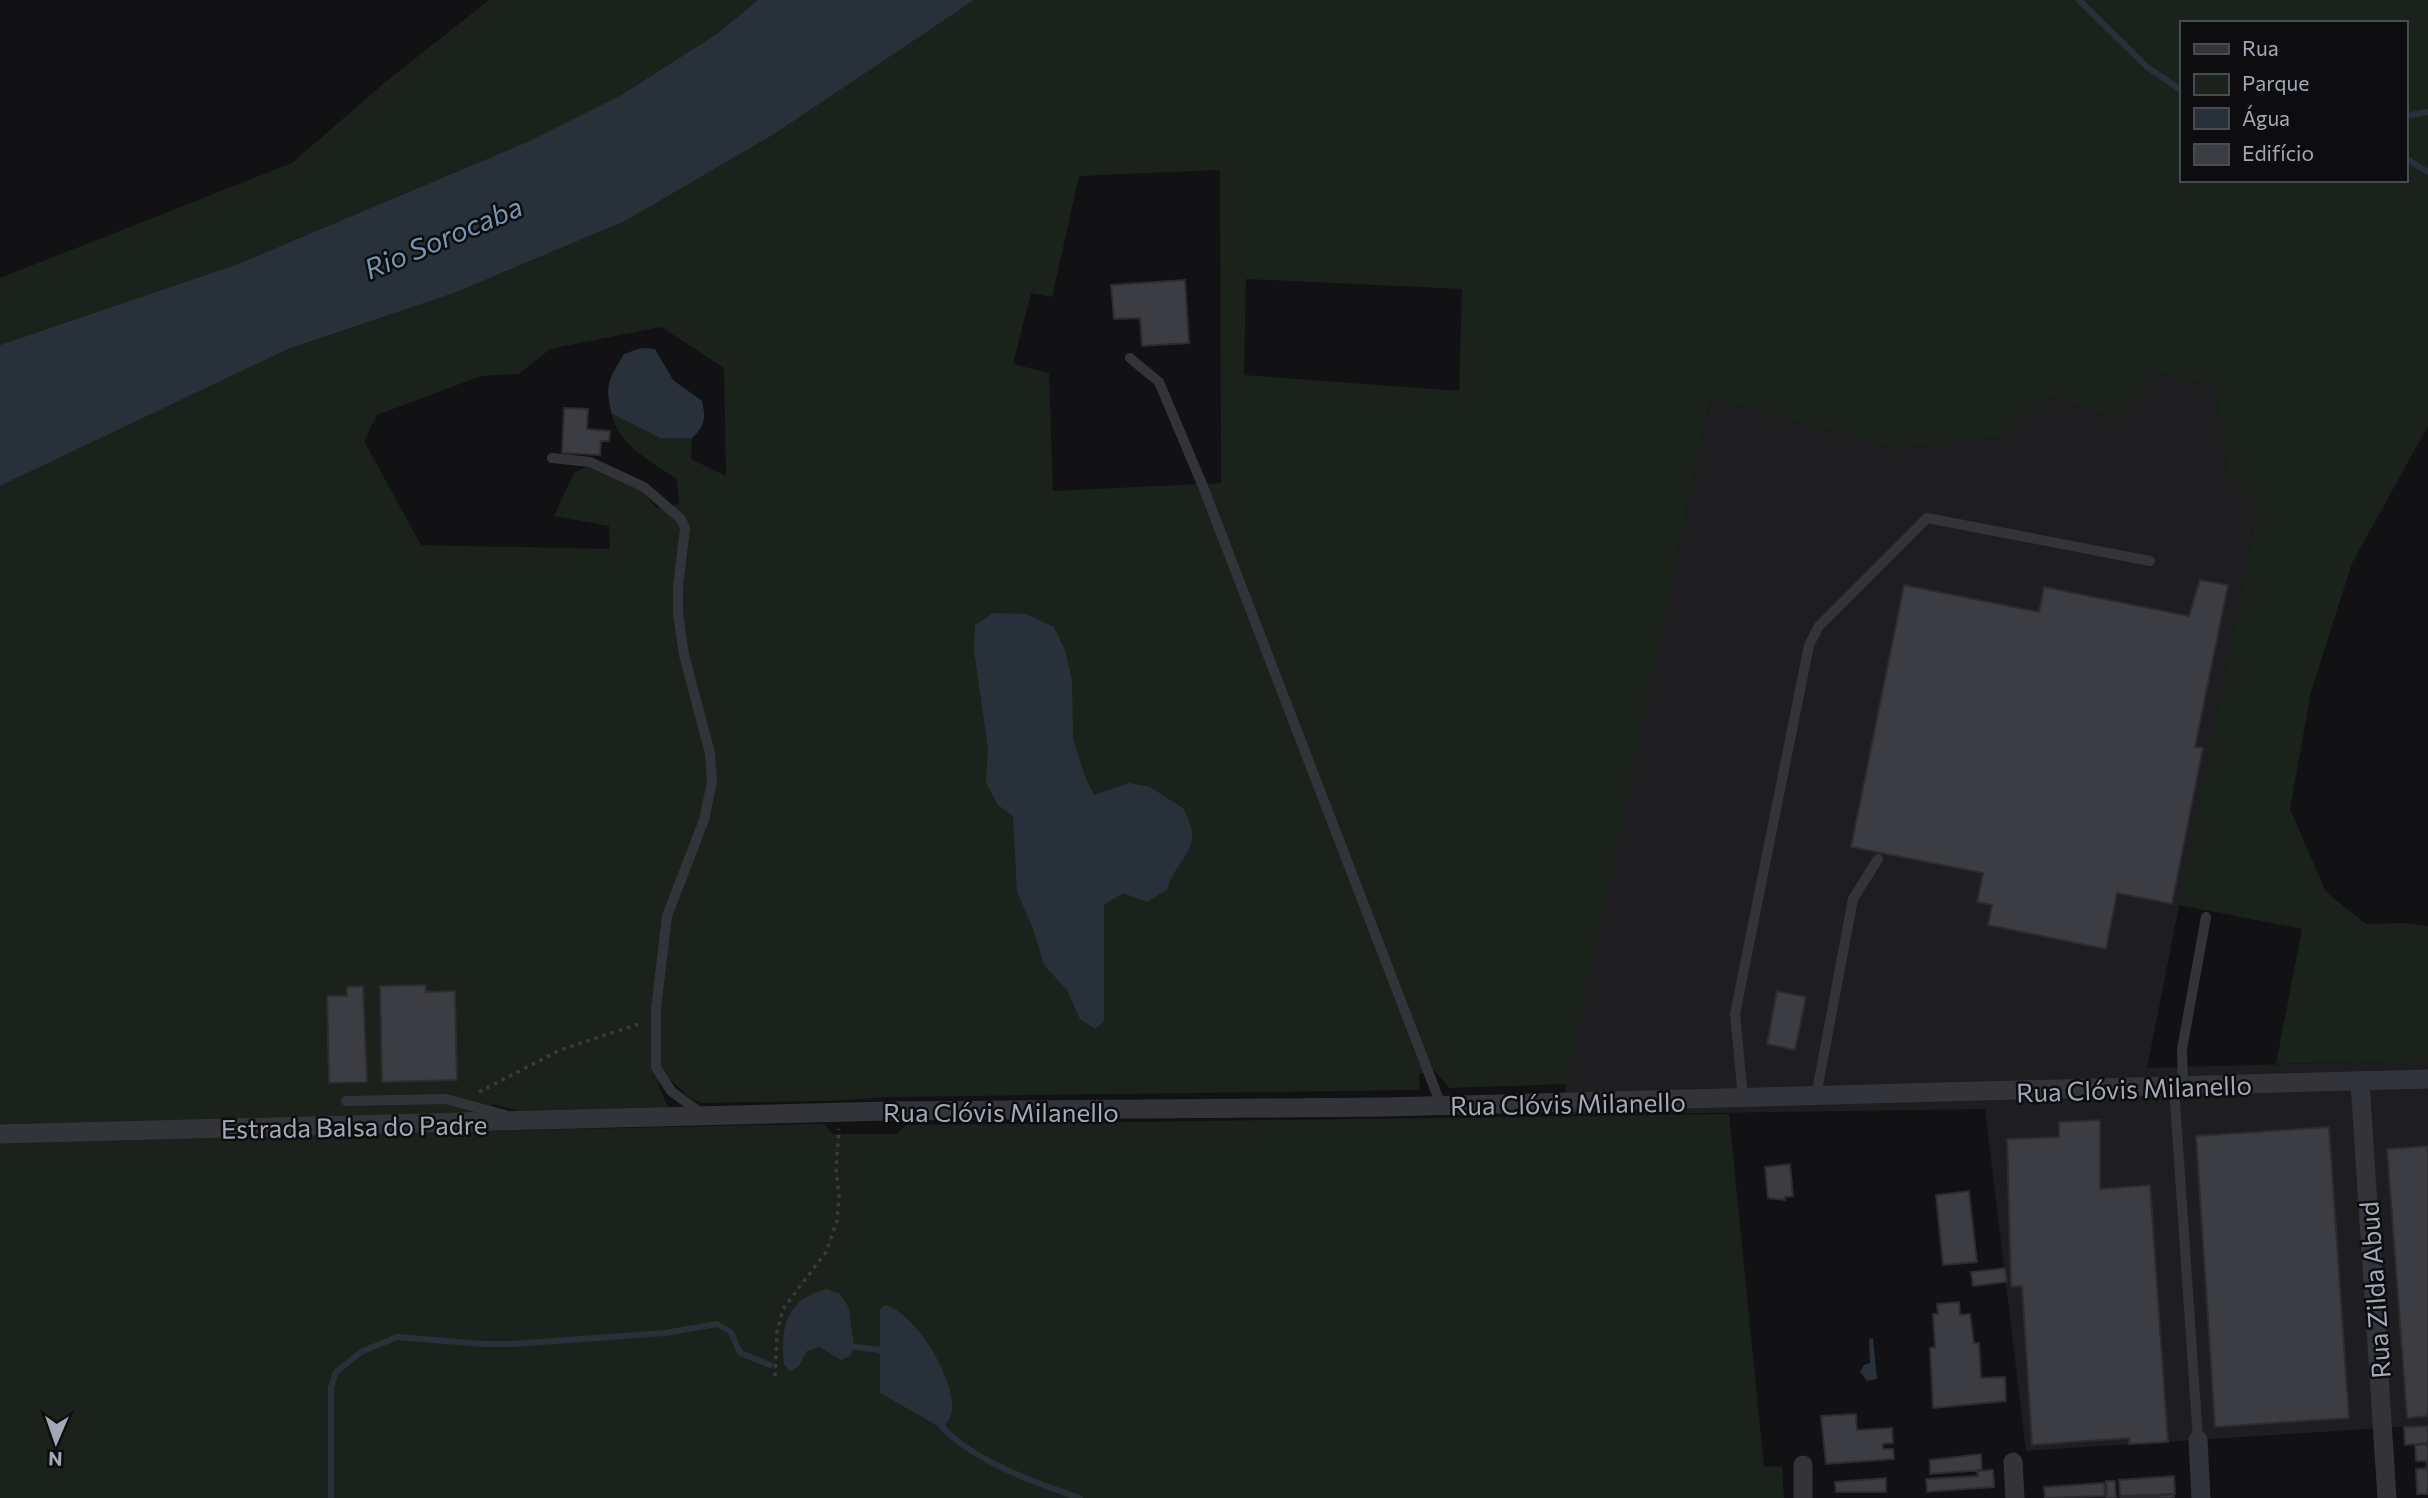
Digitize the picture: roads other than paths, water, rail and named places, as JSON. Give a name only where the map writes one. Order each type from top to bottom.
[{"type":"street","name":"Rua Clóvis Milanello","points":[[707,1117],[1441,1106],[2428,1079]]},
{"type":"street","name":"Rua Zilda Abud","points":[[2360,1082],[2387,1498]]},
{"type":"street","name":"Estrada Balsa do Padre","points":[[0,1134],[707,1117]]},
{"type":"street","points":[[2198,1440],[2201,1498]]},
{"type":"street","points":[[2013,1462],[2015,1498]]},
{"type":"street","points":[[1803,1465],[1803,1498]]},
{"type":"lane","points":[[1130,358],[1159,382],[1202,484],[1441,1106]]},
{"type":"lane","points":[[552,458],[590,462],[644,487],[681,519],[685,528],[678,586],[678,613],[684,655],[710,753],[712,782],[704,820],[667,916],[656,1009],[657,1073],[671,1091],[707,1117]]},
{"type":"lane","points":[[1743,1098],[1735,1014],[1809,645],[1819,626],[1927,518],[2150,561]]},
{"type":"lane","points":[[1816,1097],[1820,1062],[1853,899],[1878,859]]},
{"type":"lane","points":[[2198,1440],[2179,1087],[2182,1049],[2206,917]]},
{"type":"lane","points":[[346,1101],[446,1099],[489,1110],[517,1122]]},
{"type":"water","name":"Rio Sorocaba","points":[[758,0],[974,0],[774,134],[625,221],[454,293],[288,349],[0,486],[0,345],[238,264],[527,142],[623,94],[718,33]]},
{"type":"water","points":[[641,348],[655,349],[673,380],[702,401],[703,421],[700,430],[692,438],[660,438],[612,414],[608,396],[609,382],[624,354]]},
{"type":"water","points":[[993,613],[1026,614],[1054,627],[1065,650],[1072,681],[1073,739],[1094,795],[1129,783],[1150,787],[1184,809],[1192,830],[1191,844],[1168,889],[1147,902],[1123,893],[1104,905],[1104,1022],[1095,1029],[1080,1019],[1067,990],[1044,965],[1033,929],[1017,892],[1013,816],[998,805],[986,783],[988,748],[974,651],[975,625]]},
{"type":"water","points":[[827,1289],[840,1294],[849,1308],[854,1348],[850,1356],[841,1360],[820,1347],[807,1351],[799,1366],[790,1372],[784,1364],[783,1350],[785,1326],[789,1316],[803,1300]]},
{"type":"water","points":[[884,1305],[896,1310],[921,1334],[942,1368],[952,1402],[951,1415],[943,1429],[880,1393],[880,1310]]},
{"type":"water","points":[[1873,1338],[1877,1379],[1867,1381],[1860,1372],[1864,1365],[1870,1363],[1869,1339]]},
{"type":"waterway","points":[[2079,0],[2147,67],[2180,89]]},
{"type":"waterway","points":[[2407,116],[2428,112]]},
{"type":"waterway","points":[[2407,159],[2428,172]]},
{"type":"waterway","points":[[331,1498],[331,1387],[336,1372],[361,1352],[397,1337],[513,1344],[665,1333],[717,1324],[731,1332],[740,1353],[770,1365]]},
{"type":"waterway","points":[[847,1346],[880,1350],[885,1356]]},
{"type":"waterway","points":[[938,1422],[966,1447],[984,1458],[1023,1477],[1080,1498]]}]
